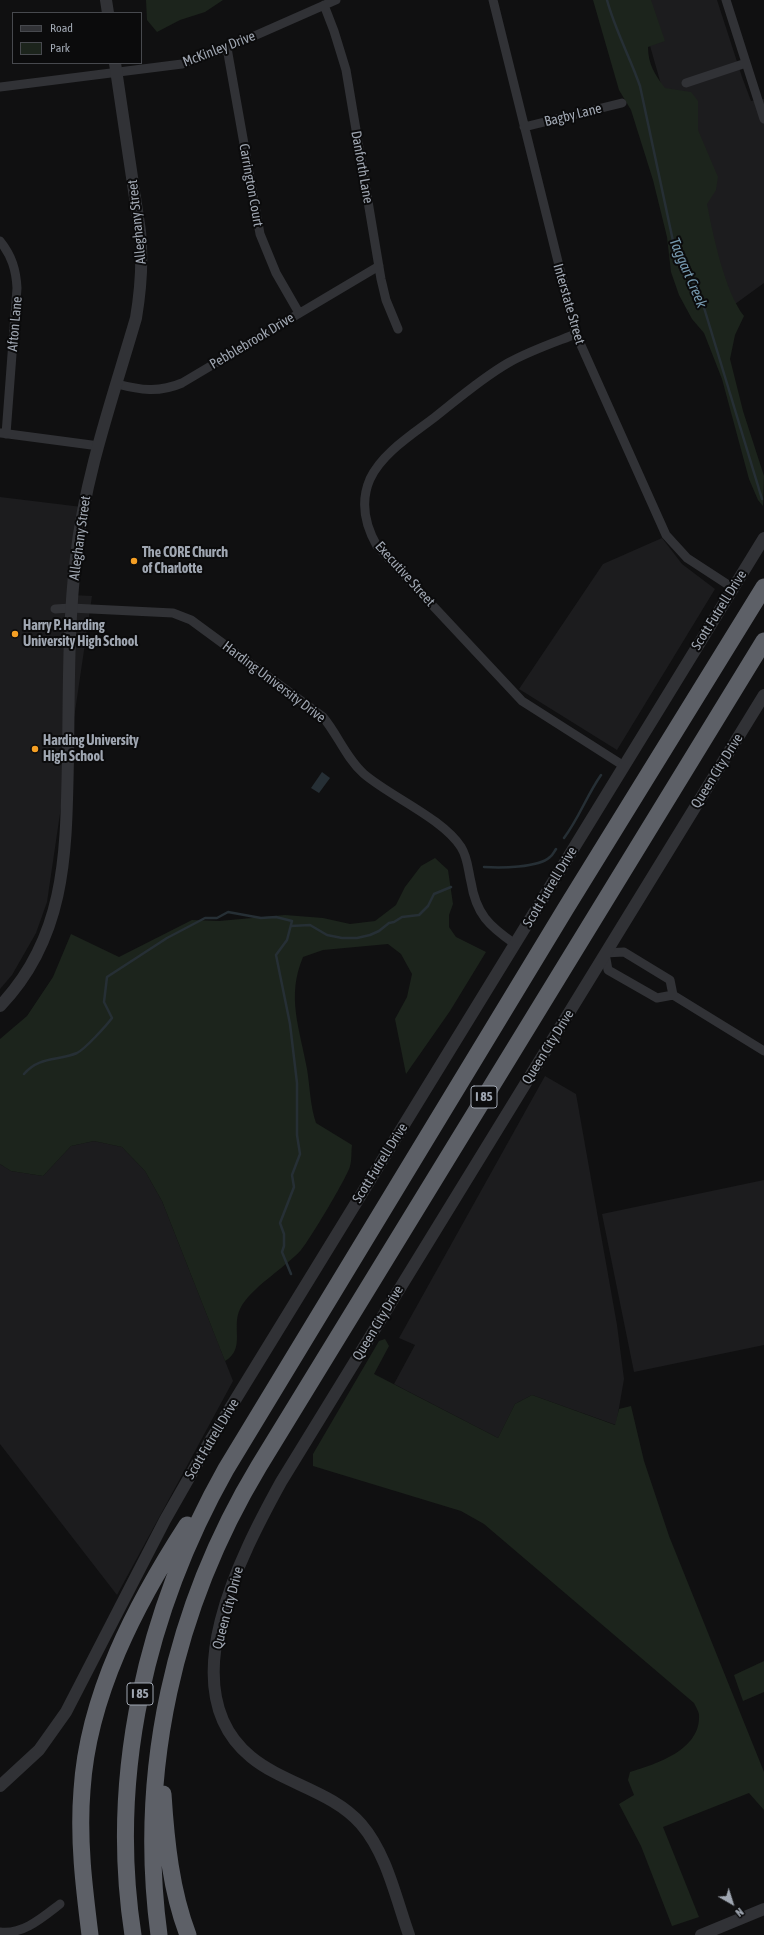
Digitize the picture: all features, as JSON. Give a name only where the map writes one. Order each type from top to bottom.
[{"type":"highway","name":"I 85","points":[[133,1935],[128,1880],[127,1796],[133,1737],[143,1681],[155,1632],[179,1564],[198,1519],[226,1469],[566,908],[764,587]]},
{"type":"highway","name":"I 85","points":[[160,1935],[157,1916],[153,1860],[153,1817],[161,1730],[174,1666],[195,1598],[223,1530],[377,1271],[764,641]]},
{"type":"highway","points":[[90,1935],[81,1856],[80,1823],[84,1766],[91,1730],[113,1665],[150,1587],[192,1516],[226,1469]]},
{"type":"highway","points":[[161,1730],[167,1841],[175,1892],[188,1935]]},
{"type":"highway","points":[[88,1916],[94,1935]]},
{"type":"street","points":[[106,0],[108,12]]},
{"type":"street","name":"McKinley Drive","points":[[0,87],[116,68],[182,64],[227,48],[336,0]]},
{"type":"street","name":"Interstate Street","points":[[492,0],[576,334],[666,535],[687,558],[733,588]]},
{"type":"street","points":[[726,0],[764,119]]},
{"type":"street","name":"Danforth Lane","points":[[324,5],[346,70],[379,266],[386,300],[398,329]]},
{"type":"street","name":"Carrington Court","points":[[227,48],[260,234],[276,273],[299,313]]},
{"type":"street","points":[[686,83],[746,63]]},
{"type":"street","name":"Alleghany Street","points":[[0,1006],[23,976],[41,943],[60,890],[66,837],[71,608],[80,527],[98,446],[136,318],[142,279],[142,255],[116,68]]},
{"type":"street","name":"Bagby Lane","points":[[524,126],[622,103]]},
{"type":"street","name":"Afton Lane","points":[[0,242],[13,263],[17,274],[17,288],[3,434]]},
{"type":"street","name":"Pebblebrook Drive","points":[[117,384],[139,389],[152,390],[176,385],[379,266]]},
{"type":"street","name":"Executive Street","points":[[576,334],[523,356],[490,374],[392,452],[376,468],[370,479],[365,497],[364,509],[366,523],[377,546],[522,701],[624,766]]},
{"type":"street","points":[[3,434],[98,446]]},
{"type":"street","name":"Scott Futrell Drive","points":[[0,1786],[39,1750],[64,1717],[164,1520],[210,1441],[764,538]]},
{"type":"street","name":"Harding University Drive","points":[[55,609],[71,608],[173,613],[191,620],[323,717],[334,730],[347,754],[364,774],[455,838],[467,859],[473,897],[477,908],[488,923],[514,944]]},
{"type":"street","name":"Queen City Drive","points":[[409,1935],[384,1864],[375,1845],[361,1824],[336,1804],[265,1767],[250,1757],[232,1736],[220,1713],[213,1684],[214,1659],[229,1591],[240,1560],[281,1482],[764,695]]},
{"type":"street","points":[[673,995],[670,980],[624,952],[605,953],[608,970],[657,998],[673,995],[764,1052]]},
{"type":"street","points":[[0,1932],[4,1933],[26,1929],[60,1904]]},
{"type":"street","points":[[701,1935],[764,1909]]},
{"type":"shaded area","points":[[637,0],[717,0],[751,101],[764,99],[764,283],[731,307],[666,102]]},
{"type":"shaded area","name":"Harding University High School","points":[[0,497],[82,507],[71,595],[92,596],[47,902],[36,933],[12,975],[0,989]]},
{"type":"shaded area","points":[[662,538],[682,564],[715,589],[617,750],[519,689],[603,564]]},
{"type":"shaded area","points":[[322,772],[330,778],[319,793],[311,788]]},
{"type":"shaded area","points":[[545,1076],[576,1094],[617,1325],[624,1379],[616,1425],[532,1395],[515,1404],[498,1438],[394,1384],[415,1345],[399,1338]]},
{"type":"shaded area","points":[[94,1141],[122,1147],[145,1171],[162,1201],[233,1381],[117,1595],[0,1444],[0,1164],[11,1171],[43,1176],[71,1146]]},
{"type":"shaded area","points":[[764,1180],[764,1345],[634,1372],[602,1214]]},
{"type":"green space","points":[[146,0],[223,0],[205,12],[180,20],[157,32],[147,20]]},
{"type":"green space","points":[[593,0],[651,0],[665,41],[648,47],[649,59],[653,69],[665,88],[691,92],[698,101],[698,130],[718,177],[716,190],[707,204],[716,247],[731,293],[744,316],[735,335],[730,359],[743,411],[764,476],[763,506],[758,500],[749,479],[722,379],[704,333],[692,319],[679,295],[671,272],[667,237],[653,180],[631,110],[619,90]]},
{"type":"green space","points":[[435,858],[448,870],[453,904],[449,915],[449,927],[456,937],[486,952],[450,1011],[406,1074],[395,1019],[407,997],[412,974],[401,954],[388,944],[323,950],[303,957],[295,986],[295,999],[298,1027],[307,1069],[314,1116],[316,1123],[352,1145],[351,1164],[336,1194],[305,1245],[294,1257],[259,1286],[245,1301],[238,1316],[237,1344],[235,1350],[225,1361],[162,1201],[145,1171],[122,1147],[94,1141],[71,1146],[43,1176],[11,1171],[0,1164],[0,1039],[27,1016],[53,977],[71,934],[119,957],[192,920],[219,921],[285,915],[323,918],[350,924],[375,921],[396,905],[405,887],[421,866]]},
{"type":"green space","points":[[385,1339],[389,1346],[374,1374],[498,1438],[515,1404],[532,1395],[615,1425],[619,1409],[631,1406],[644,1461],[669,1536],[764,1772],[764,1810],[749,1793],[663,1827],[699,1917],[672,1926],[641,1846],[619,1804],[634,1795],[628,1780],[630,1772],[664,1760],[675,1754],[693,1738],[698,1727],[699,1715],[694,1703],[484,1524],[461,1511],[313,1466],[313,1454],[379,1341]]},
{"type":"green space","points":[[764,1661],[764,1692],[743,1701],[734,1675]]},
{"type":"waterway","name":"Taggart Creek","points":[[607,0],[614,22],[640,86],[673,241],[702,301],[762,499]]},
{"type":"waterway","points":[[564,838],[601,775]]},
{"type":"waterway","points":[[484,867],[509,867],[537,863],[550,857],[556,849]]},
{"type":"waterway","points":[[291,926],[310,925],[327,935],[342,938],[357,938],[370,935],[402,917],[419,915],[428,906],[434,894],[451,887]]},
{"type":"waterway","points":[[24,1074],[36,1064],[81,1051],[112,1018],[104,1002],[107,977],[167,938],[205,918],[217,918],[228,912],[261,918],[276,917],[292,921],[287,940],[276,955],[290,1024],[297,1083],[297,1135],[300,1154],[292,1175],[294,1187],[280,1223],[284,1234],[284,1246],[282,1252],[291,1274]]},
{"type":"place","name":"The CORE Church of Charlotte","points":[[134,561]]},
{"type":"place","name":"Harry P. Harding University High School","points":[[15,634]]},
{"type":"place","name":"Harding University High School","points":[[35,749]]}]
